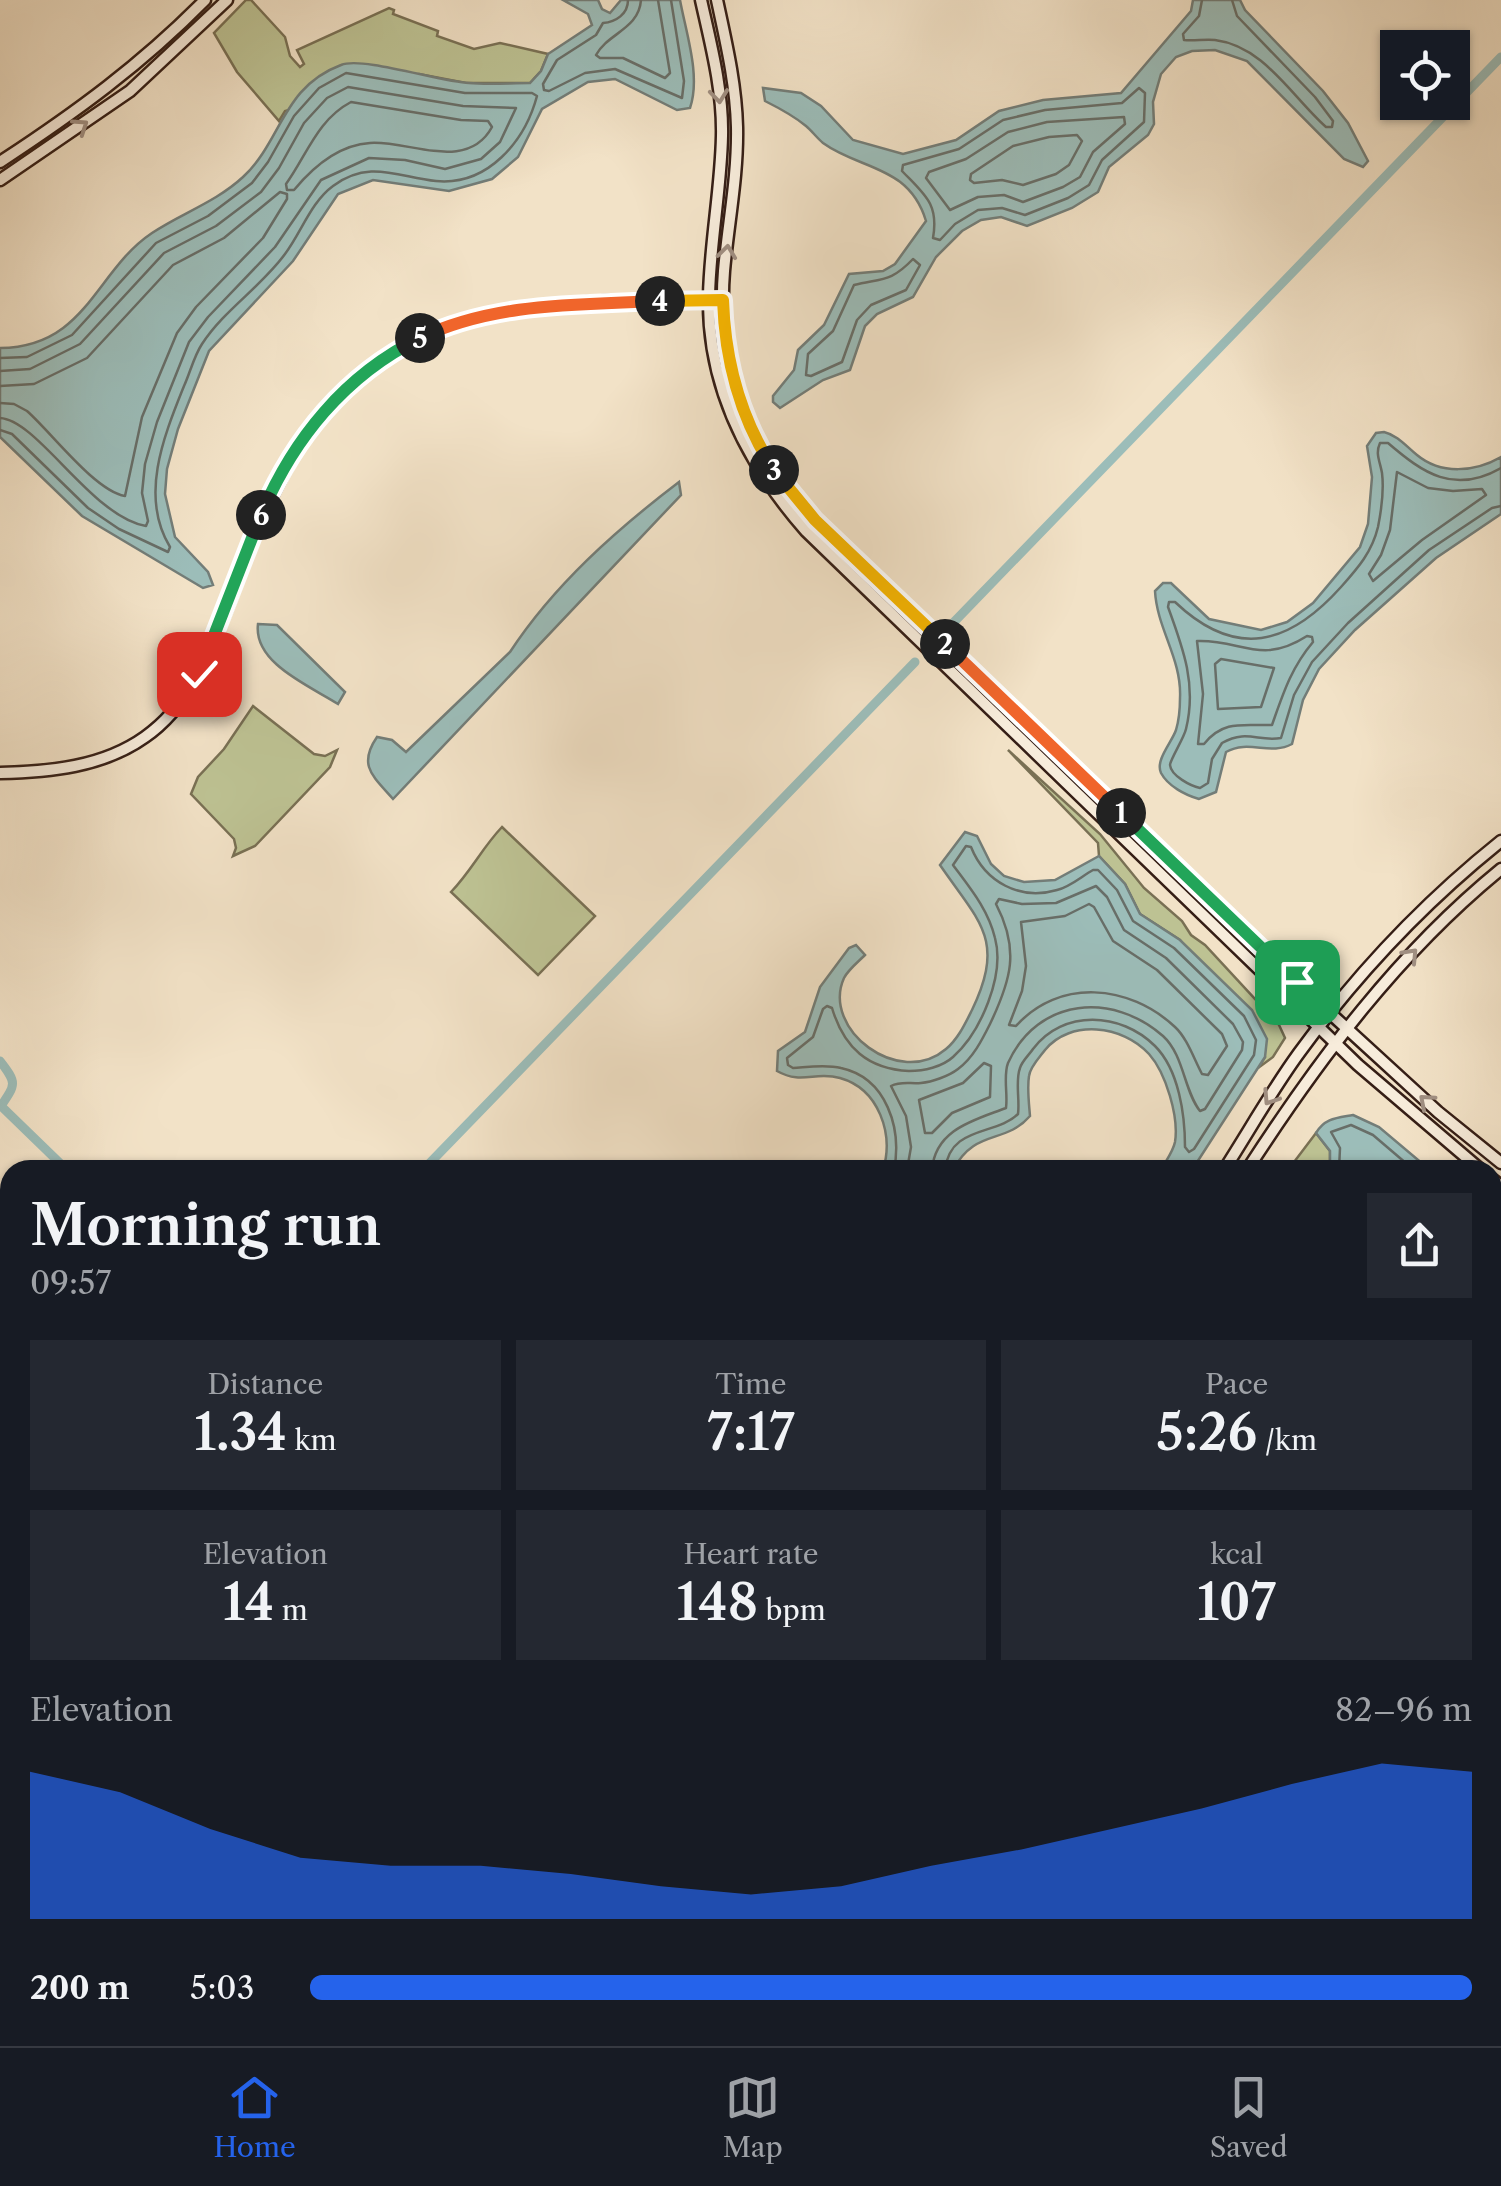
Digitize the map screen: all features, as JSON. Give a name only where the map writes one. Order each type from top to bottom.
[{"type":"main road","points":[[0,162],[83,108],[134,68],[204,0]]},
{"type":"main road","points":[[0,180],[130,91],[228,0]]},
{"type":"main road","points":[[702,0],[720,88],[722,126],[708,300],[716,367],[730,412],[755,464],[779,500],[967,688],[1319,1028],[1470,1160]]},
{"type":"main road","points":[[716,0],[733,76],[737,131],[723,300],[729,364],[741,407],[766,458],[790,493],[1331,1014],[1438,1112],[1497,1160]]},
{"type":"main road","points":[[0,774],[48,772],[95,761],[145,737],[187,694],[212,646],[261,517],[289,458],[340,395],[399,348],[451,325],[536,306],[723,300]]},
{"type":"main road","points":[[1230,1160],[1319,1028],[1398,937],[1501,841]]},
{"type":"main road","points":[[1253,1160],[1334,1042],[1444,920],[1501,869]]},
{"type":"green space","points":[[246,0],[251,0],[285,37],[290,56],[300,67],[304,64],[297,50],[389,8],[394,10],[393,14],[438,31],[437,36],[474,49],[500,43],[548,54],[541,71],[530,83],[466,83],[419,74],[285,111],[279,121],[237,72],[214,33]]},
{"type":"green space","points":[[253,706],[314,754],[325,756],[337,750],[330,767],[255,846],[233,856],[234,839],[191,794],[198,777],[224,749]]},
{"type":"green space","points":[[1008,750],[1100,834],[1144,888],[1182,921],[1279,1025],[1285,1038],[1273,1057],[1258,1068],[1265,1057],[1180,940],[1140,914],[1125,884],[1099,856],[1098,843]]},
{"type":"green space","points":[[502,827],[595,916],[538,975],[451,892]]},
{"type":"green space","points":[[1316,1133],[1330,1151],[1330,1160],[1296,1160]]},
{"type":"water","points":[[563,0],[598,0],[602,9],[610,13],[621,0],[680,0],[693,68],[690,108],[677,110],[615,79],[588,82],[542,109],[518,157],[492,179],[449,191],[373,180],[338,194],[293,261],[209,351],[178,429],[165,494],[175,537],[208,572],[213,585],[203,588],[82,516],[0,437],[0,348],[29,344],[52,335],[71,321],[116,267],[152,233],[243,177],[294,101],[321,75],[351,63],[469,83],[530,83],[541,71],[548,54],[592,25],[588,14]]},
{"type":"water","points":[[1193,0],[1240,0],[1348,123],[1368,161],[1363,167],[1344,159],[1247,61],[1215,50],[1192,51],[1176,57],[1161,74],[1153,102],[1154,124],[1148,135],[1109,167],[1098,192],[1072,208],[1027,226],[1001,217],[981,220],[962,231],[936,257],[913,297],[877,314],[865,326],[850,370],[823,380],[780,408],[773,402],[773,396],[794,370],[798,350],[824,325],[849,274],[883,271],[895,264],[926,221],[908,189],[896,179],[823,143],[801,122],[765,101],[763,88],[801,93],[821,106],[853,140],[903,154],[956,140],[999,111],[1043,100],[1121,93],[1191,11]]},
{"type":"water","points":[[1384,432],[1437,466],[1469,468],[1501,457],[1501,514],[1436,558],[1355,630],[1319,669],[1303,700],[1292,744],[1235,748],[1226,752],[1216,792],[1199,799],[1183,792],[1168,782],[1160,768],[1176,730],[1180,684],[1155,591],[1163,583],[1171,583],[1209,619],[1261,630],[1287,622],[1313,603],[1360,547],[1368,524],[1372,477],[1367,446],[1376,433]]},
{"type":"water","points":[[679,482],[681,495],[393,799],[368,764],[377,737],[392,740],[406,752],[510,652],[546,604],[587,560]]},
{"type":"water","points":[[258,624],[277,625],[345,692],[338,704],[274,662],[264,650]]},
{"type":"water","points":[[965,832],[977,836],[991,864],[1004,876],[1024,882],[1055,880],[1099,856],[1125,884],[1140,914],[1180,940],[1252,1010],[1267,1039],[1265,1057],[1198,1160],[1166,1160],[1176,1132],[1166,1084],[1149,1054],[1138,1044],[1111,1032],[1082,1030],[1056,1040],[1030,1073],[1030,1116],[1011,1131],[980,1142],[960,1160],[885,1160],[885,1128],[874,1102],[865,1092],[840,1078],[801,1078],[777,1071],[778,1051],[805,1032],[820,987],[849,948],[856,945],[865,955],[844,978],[840,997],[844,1016],[869,1048],[887,1058],[907,1062],[927,1060],[954,1041],[982,986],[987,948],[976,917],[940,865]]},
{"type":"water","points":[[1353,1115],[1379,1127],[1418,1160],[1330,1160],[1330,1151],[1316,1133],[1337,1118]]},
{"type":"waterway","points":[[954,622],[1501,57]]},
{"type":"waterway","points":[[433,1160],[915,662]]},
{"type":"waterway","points":[[0,1061],[12,1084],[1,1106],[57,1160]]},
{"type":"route","points":[[199,674],[261,517],[289,458],[311,427],[365,372],[399,348],[476,318],[536,306],[723,300],[729,364],[741,407],[766,458],[790,493],[1297,982]]}]
